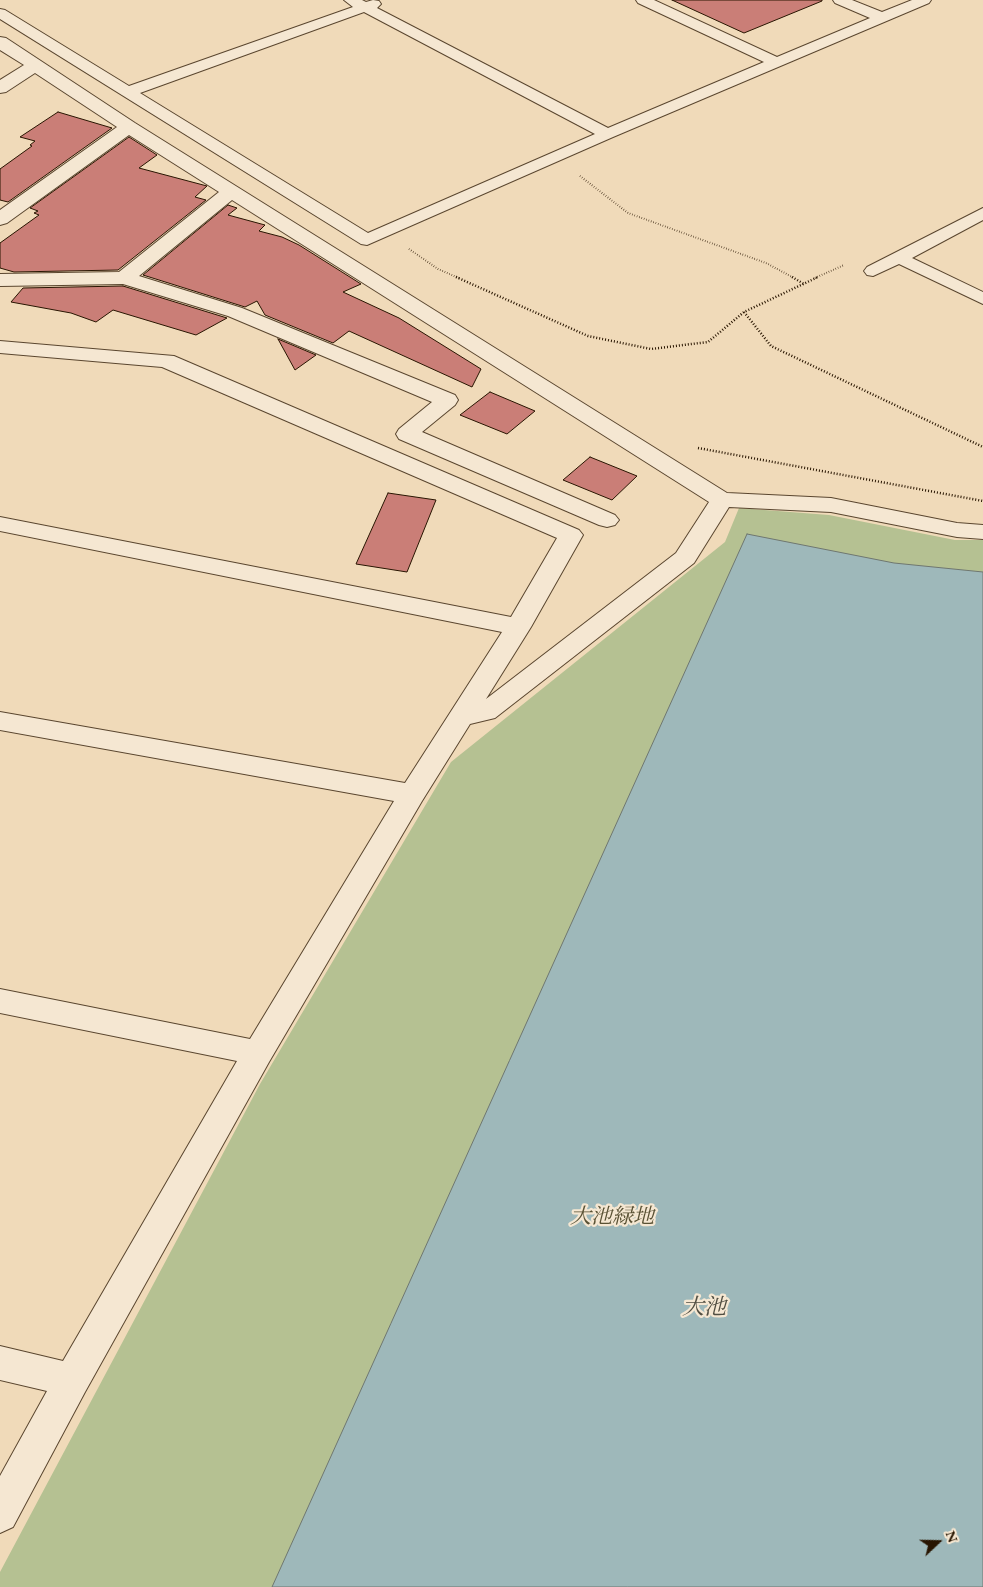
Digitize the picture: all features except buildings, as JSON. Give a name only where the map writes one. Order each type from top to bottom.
[{"type":"street","points":[[0,42],[129,127],[722,500],[831,505],[956,530],[983,532]]},
{"type":"street","points":[[9,65],[36,65]]},
{"type":"street","points":[[0,88],[36,65]]},
{"type":"street","points":[[0,219],[9,203],[129,127]]},
{"type":"street","points":[[124,278],[232,191]]},
{"type":"street","points":[[0,280],[124,278],[235,312],[447,400],[407,434],[607,520]]},
{"type":"street","points":[[0,346],[166,361],[571,535],[518,627],[412,794],[258,1053],[72,1380],[0,1514]]},
{"type":"street","points":[[460,717],[486,712],[686,558],[722,500]]},
{"type":"street","points":[[0,524],[518,627]]},
{"type":"street","points":[[0,721],[412,794]]},
{"type":"street","points":[[0,1001],[258,1053]]},
{"type":"street","points":[[0,1363],[72,1380]]},
{"type":"lane","points":[[351,0],[607,134]]},
{"type":"lane","points":[[128,92],[386,0]]},
{"type":"lane","points":[[643,0],[776,62]]},
{"type":"lane","points":[[840,0],[881,17]]},
{"type":"lane","points":[[0,13],[367,240],[607,134],[924,0]]},
{"type":"lane","points":[[873,271],[983,214]]},
{"type":"lane","points":[[899,258],[983,299]]},
{"type":"path","points":[[556,157],[628,213],[766,263],[804,284]]},
{"type":"path","points":[[383,232],[438,269],[588,336],[651,349],[708,342],[744,312],[846,264]]},
{"type":"path","points":[[744,312],[771,346],[983,447]]},
{"type":"path","points":[[694,448],[971,500],[983,500]]},
{"type":"green space","name":"大池","points":[[739,508],[829,515],[955,540],[983,540],[983,1587],[0,1587],[0,1572],[260,1084],[451,762],[725,542]]},
{"type":"water","name":"大池","points":[[747,534],[894,563],[983,572],[983,1587],[272,1587]]},
{"type":"park label","name":"大池緑地","points":[[612,1217]]}]
